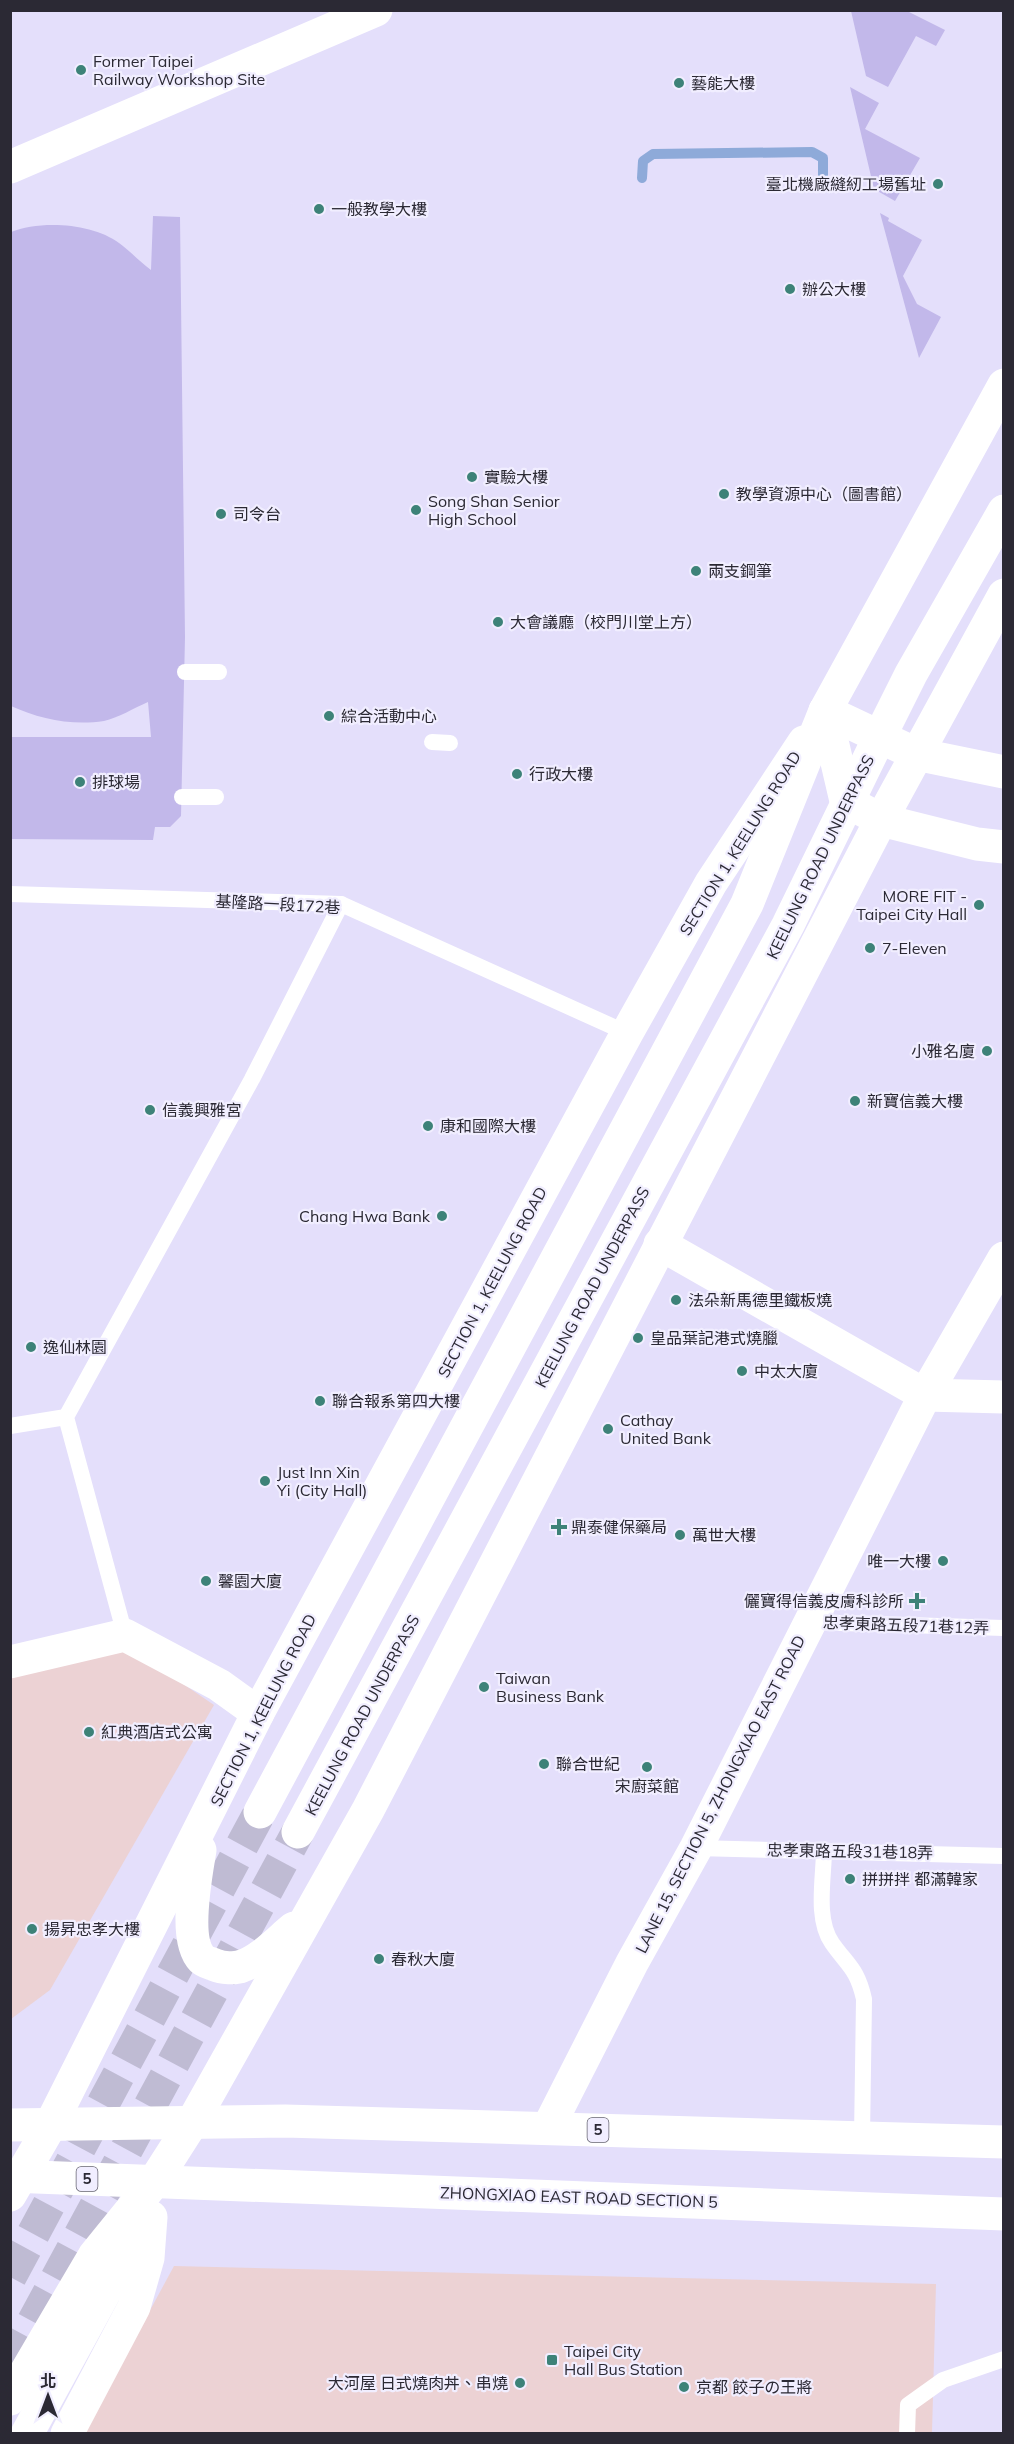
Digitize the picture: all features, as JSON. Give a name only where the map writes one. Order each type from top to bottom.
[{"type":"main road","points":[[10,167],[376,10]]},
{"type":"main road","name":"SECTION 1, KEELUNG ROAD","points":[[14,2183],[50,2126],[258,1713],[627,1033],[711,883],[825,711],[1004,385]]},
{"type":"main road","name":"KEELUNG ROAD UNDERPASS","points":[[298,1832],[788,926],[846,801],[911,674],[1004,510]]},
{"type":"main road","points":[[10,2399],[94,2256],[154,2182],[193,2121],[368,1810],[881,820],[1004,595]]},
{"type":"main road","points":[[825,711],[916,754],[1004,772]]},
{"type":"main road","points":[[825,711],[846,801],[881,820],[977,844],[1004,847]]},
{"type":"main road","points":[[260,1812],[747,904],[825,711]]},
{"type":"main road","points":[[846,801],[916,754]]},
{"type":"main road","points":[[660,1244],[925,1395],[1004,1397]]},
{"type":"main road","name":"LANE 15, SECTION 5, ZHONGXIAO EAST ROAD","points":[[548,2128],[632,1963],[696,1848],[925,1395],[1004,1258]]},
{"type":"main road","points":[[10,1662],[125,1635],[219,1685],[258,1713]]},
{"type":"main road","points":[[205,1822],[194,1888],[193,1931],[195,1947],[203,1960],[221,1967],[242,1967],[272,1947],[307,1916]]},
{"type":"main road","name":"5","points":[[10,2125],[50,2126],[193,2121],[548,2128],[1004,2142]]},
{"type":"main road","points":[[27,2433],[124,2257],[154,2182]]},
{"type":"main road","points":[[67,2433],[134,2307],[148,2258],[154,2182]]},
{"type":"main road","name":"5","points":[[14,2183],[154,2182]]},
{"type":"main road","name":"ZHONGXIAO EAST ROAD SECTION 5","points":[[154,2182],[1004,2214]]},
{"type":"lane","points":[[185,672],[219,672]]},
{"type":"lane","points":[[432,742],[450,743]]},
{"type":"lane","points":[[182,797],[216,798]]},
{"type":"lane","name":"基隆路一段172巷","points":[[10,894],[341,904],[627,1033]]},
{"type":"lane","points":[[125,1635],[66,1417],[252,1079],[341,904]]},
{"type":"lane","points":[[10,1426],[66,1417]]},
{"type":"lane","name":"忠孝東路五段71巷12弄","points":[[809,1622],[1004,1628]]},
{"type":"lane","name":"忠孝東路五段31巷18弄","points":[[696,1848],[1004,1856]]},
{"type":"lane","points":[[824,1850],[823,1917],[831,1942],[860,1978],[864,1999],[862,2138]]},
{"type":"lane","points":[[907,2433],[908,2405],[943,2380],[1004,2359]]},
{"type":"shaded area","points":[[851,11],[907,11],[945,30],[936,46],[916,36],[888,87],[866,76]]},
{"type":"shaded area","points":[[850,87],[879,103],[865,129],[920,158],[895,201],[874,189]]},
{"type":"shaded area","points":[[880,213],[889,218],[888,221],[922,240],[903,276],[917,304],[941,317],[919,358]]},
{"type":"shaded area","points":[[153,216],[180,217],[185,637],[181,816],[170,827],[155,827],[153,840],[11,839],[11,737],[151,737],[148,702],[115,718],[80,723],[33,715],[11,706],[11,232],[23,228],[51,225],[66,225],[95,231],[119,243],[151,270]]},
{"type":"shaded area","points":[[126,1645],[214,1705],[50,1990],[11,2019],[11,1675]]},
{"type":"shaded area","name":"Taipei City Hall Bus Station","points":[[174,2266],[936,2284],[932,2433],[83,2434]]},
{"type":"waterway","points":[[642,178],[643,161],[653,154],[812,152],[823,158],[823,175]]},
{"type":"tunnel","points":[[10,2277],[260,1812]]},
{"type":"tunnel","points":[[10,2365],[298,1832]]},
{"type":"place","name":"Former Taipei Railway Workshop Site","points":[[81,70]]},
{"type":"place","name":"藝能大樓","points":[[679,83]]},
{"type":"place","name":"臺北機廠縫紉工場舊址","points":[[938,184]]},
{"type":"place","name":"一般教學大樓","points":[[319,209]]},
{"type":"place","name":"辦公大樓","points":[[790,289]]},
{"type":"place","name":"實驗大樓","points":[[472,477]]},
{"type":"place","name":"教學資源中心（圖書館）","points":[[724,494]]},
{"type":"place","name":"Song Shan Senior High School","points":[[416,510]]},
{"type":"place","name":"司令台","points":[[221,514]]},
{"type":"place","name":"兩支鋼筆","points":[[696,571]]},
{"type":"place","name":"大會議廳（校門川堂上方）","points":[[498,622]]},
{"type":"place","name":"綜合活動中心","points":[[329,716]]},
{"type":"place","name":"行政大樓","points":[[517,774]]},
{"type":"place","name":"排球場","points":[[80,782]]},
{"type":"place","name":"MORE FIT - Taipei City Hall","points":[[979,905]]},
{"type":"place","name":"7-Eleven","points":[[870,948]]},
{"type":"place","name":"小雅名廈","points":[[987,1051]]},
{"type":"place","name":"新寶信義大樓","points":[[855,1101]]},
{"type":"place","name":"信義興雅宮","points":[[150,1110]]},
{"type":"place","name":"康和國際大樓","points":[[428,1126]]},
{"type":"place","name":"Chang Hwa Bank","points":[[442,1216]]},
{"type":"place","name":"法朵新馬德里鐵板燒","points":[[676,1300]]},
{"type":"place","name":"皇品葉記港式燒臘","points":[[638,1338]]},
{"type":"place","name":"逸仙林園","points":[[31,1347]]},
{"type":"place","name":"中太大廈","points":[[742,1371]]},
{"type":"place","name":"聯合報系第四大樓","points":[[320,1401]]},
{"type":"place","name":"Cathay United Bank","points":[[608,1429]]},
{"type":"place","name":"Just Inn Xin Yi (City Hall)","points":[[265,1481]]},
{"type":"place","name":"鼎泰健保藥局","points":[[559,1527]]},
{"type":"place","name":"萬世大樓","points":[[680,1535]]},
{"type":"place","name":"唯一大樓","points":[[943,1561]]},
{"type":"place","name":"馨園大廈","points":[[206,1581]]},
{"type":"place","name":"儷寶得信義皮膚科診所","points":[[917,1601]]},
{"type":"place","name":"Taiwan Business Bank","points":[[484,1687]]},
{"type":"place","name":"紅典酒店式公寓","points":[[89,1732]]},
{"type":"place","name":"聯合世紀","points":[[544,1764]]},
{"type":"place","name":"宋廚菜館","points":[[647,1767]]},
{"type":"place","name":"拼拼拌 都滿韓家","points":[[850,1879]]},
{"type":"place","name":"揚昇忠孝大樓","points":[[32,1929]]},
{"type":"place","name":"春秋大廈","points":[[379,1959]]},
{"type":"place","name":"Taipei City Hall Bus Station","points":[[552,2360]]},
{"type":"place","name":"大河屋 日式燒肉丼、串燒","points":[[520,2383]]},
{"type":"place","name":"京都 餃子の王將","points":[[684,2387]]}]
